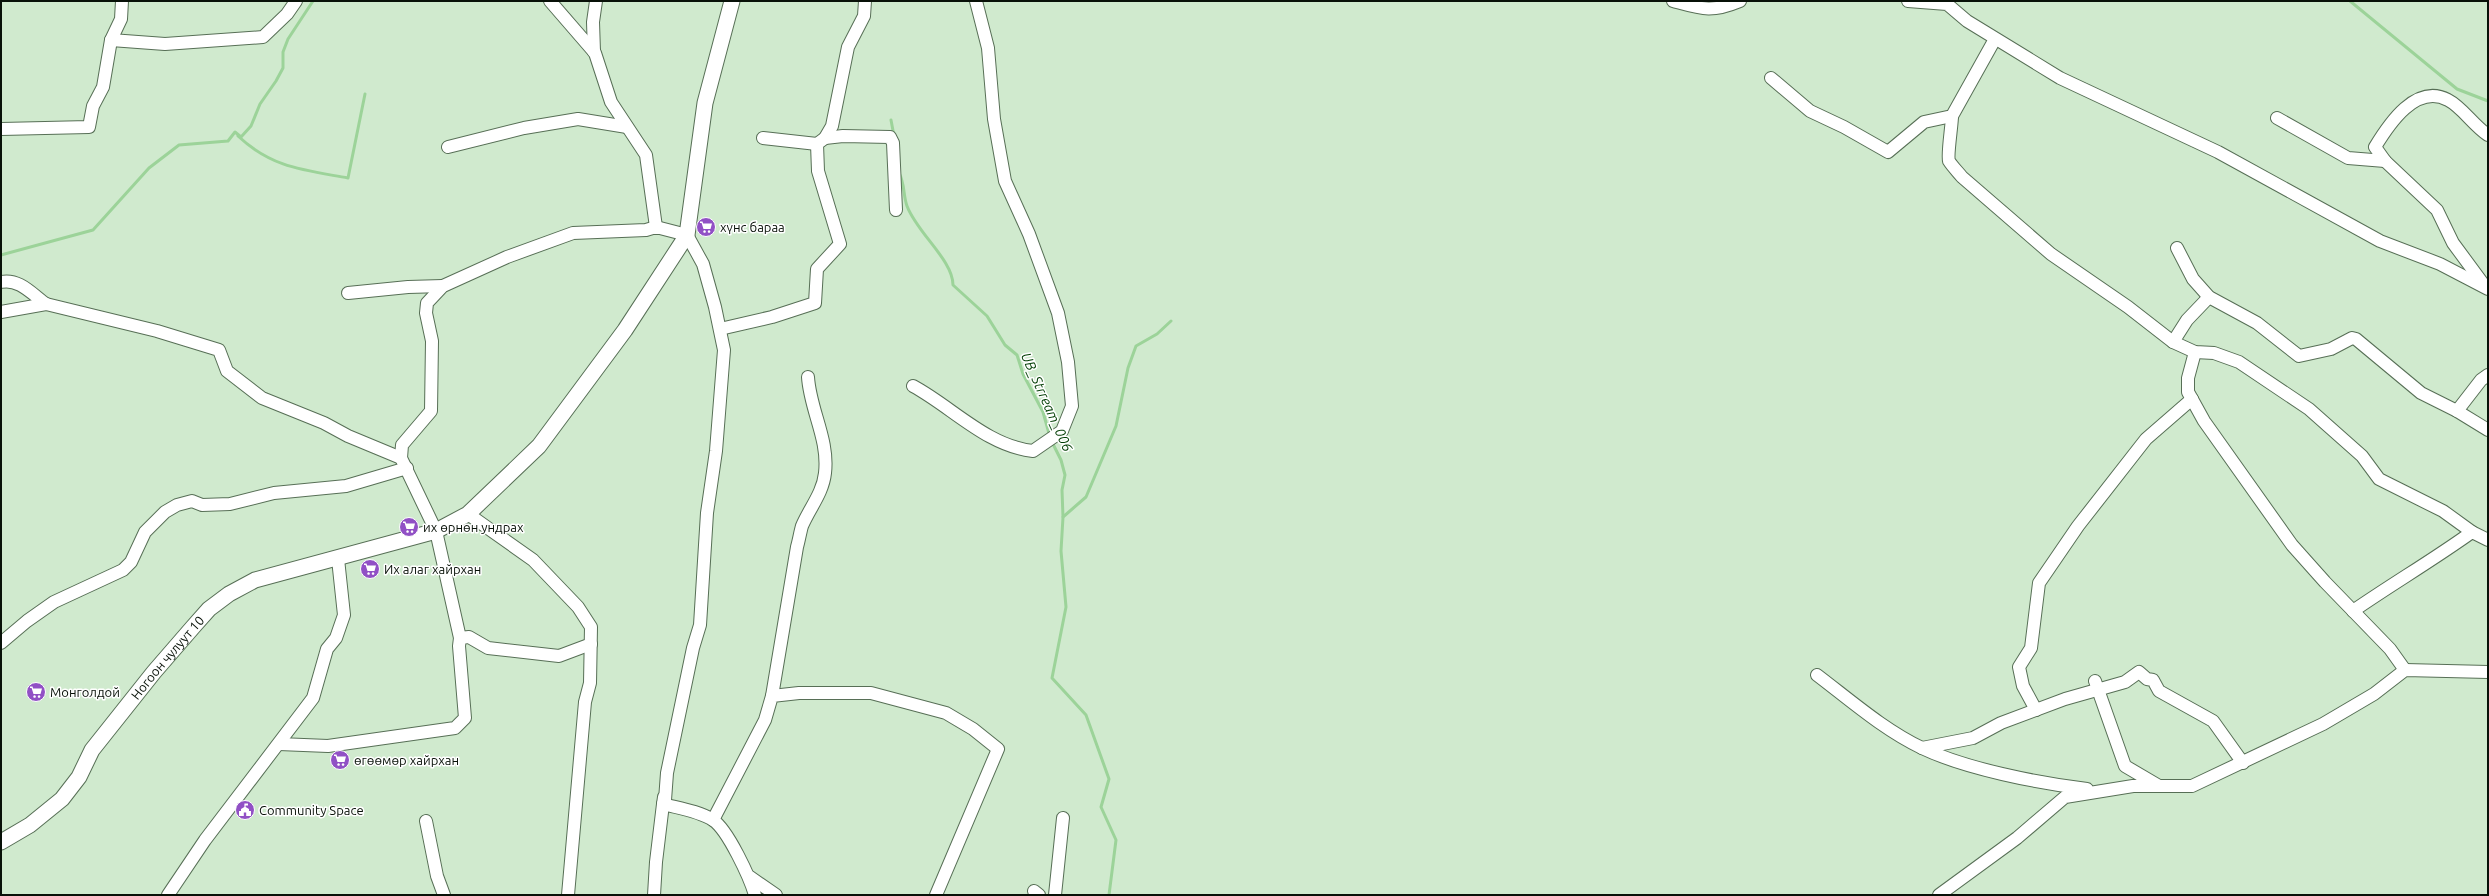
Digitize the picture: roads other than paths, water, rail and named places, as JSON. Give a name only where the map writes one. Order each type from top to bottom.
[{"type":"street","points":[[1,129],[89,127],[93,106],[103,87],[111,40],[120,19],[122,1]]},
{"type":"street","points":[[111,40],[165,44],[263,37],[287,14],[296,1]]},
{"type":"street","points":[[550,1],[595,53]]},
{"type":"street","points":[[596,1],[593,22],[595,53],[611,102],[626,127],[646,155],[656,227]]},
{"type":"street","points":[[654,895],[662,804],[665,800],[667,773],[700,625],[707,514],[716,451],[724,350],[703,264],[687,235],[705,103],[732,1]]},
{"type":"street","points":[[720,329],[772,317],[815,303],[817,269],[840,244],[818,171],[821,141],[832,126],[848,47],[864,16],[865,1]]},
{"type":"street","points":[[913,386],[993,438],[1024,450],[1033,451],[1062,431],[1072,406],[1068,362],[1058,314],[1029,234],[1005,181],[994,119],[988,48],[976,1]]},
{"type":"street","points":[[1673,1],[1710,9],[1721,9],[1740,1]]},
{"type":"street","points":[[1908,1],[1950,3],[1967,21],[2060,78],[2218,152],[2380,241],[2440,264],[2487,288]]},
{"type":"street","points":[[1995,39],[1952,116],[1952,138],[1948,151],[1950,162],[1962,177],[2051,254],[2128,308],[2173,342],[2195,352],[2214,353],[2246,367],[2309,409],[2362,456],[2379,479],[2443,511],[2472,532],[2488,540]]},
{"type":"street","points":[[1771,78],[1810,111],[1844,127],[1888,152],[1924,122],[1952,116]]},
{"type":"street","points":[[2487,288],[2453,243],[2437,210],[2385,161],[2375,147],[2389,123],[2413,102],[2431,95],[2449,100],[2488,135]]},
{"type":"street","points":[[2277,118],[2348,158],[2385,161]]},
{"type":"street","points":[[448,147],[524,128],[578,119],[626,127]]},
{"type":"street","points":[[763,138],[821,141],[843,136],[890,137],[893,143],[896,210]]},
{"type":"street","points":[[279,744],[328,746],[455,728],[465,718],[458,646],[460,638],[436,531],[404,463],[402,445],[431,411],[432,342],[426,314],[427,303],[443,286],[507,257],[573,233],[646,230],[656,227],[687,235]]},
{"type":"street","name":"Ногоон чулуут 10","points":[[1,842],[30,825],[62,799],[79,777],[92,750],[154,672],[209,609],[229,594],[255,580],[338,559],[436,531],[468,514],[539,446],[625,330],[687,235]]},
{"type":"street","points":[[2177,248],[2193,279],[2209,297],[2256,323],[2299,356],[2331,349],[2352,338],[2356,339],[2421,393],[2457,411],[2488,430]]},
{"type":"street","points":[[1,282],[12,281],[20,284],[46,304]]},
{"type":"street","points":[[348,293],[408,287],[443,286]]},
{"type":"street","points":[[2173,342],[2187,320],[2209,297]]},
{"type":"street","points":[[1,312],[46,304],[157,330],[219,350],[227,371],[262,398],[404,463]]},
{"type":"street","points":[[2195,352],[2188,378],[2188,392],[2204,421],[2292,545],[2390,649],[2405,670]]},
{"type":"street","points":[[2457,411],[2481,380],[2488,375]]},
{"type":"street","points":[[713,820],[765,720],[772,696],[797,547],[803,526],[813,508],[825,474],[823,436],[809,388],[808,377]]},
{"type":"street","points":[[2036,710],[2023,686],[2019,667],[2030,648],[2039,583],[2078,526],[2146,439],[2192,399]]},
{"type":"street","points":[[1,643],[27,621],[54,602],[123,570],[131,562],[145,532],[165,512],[177,505],[192,501],[202,505],[230,504],[274,493],[346,486],[404,463]]},
{"type":"street","points":[[468,514],[506,539],[549,575],[578,607],[591,627],[590,683],[585,702],[568,895]]},
{"type":"street","points":[[2353,611],[2384,590],[2423,567],[2472,532]]},
{"type":"street","points":[[168,895],[206,840],[313,698],[327,649],[336,638],[344,615],[338,559]]},
{"type":"street","points":[[460,638],[469,638],[488,648],[559,656],[591,644]]},
{"type":"street","points":[[1938,895],[2017,838],[2064,797],[2099,790],[2160,786],[2192,786],[2323,724],[2374,694],[2405,670],[2488,672]]},
{"type":"street","points":[[1922,748],[1973,738],[2001,723],[2096,685],[2125,682],[2139,672],[2147,679],[2153,680],[2159,691],[2213,721],[2243,763]]},
{"type":"street","points":[[1817,675],[1884,725],[1922,748],[1966,763],[2049,784],[2099,790]]},
{"type":"street","points":[[2096,685],[2125,766],[2160,786]]},
{"type":"street","points":[[772,696],[799,693],[872,693],[946,713],[973,729],[998,749],[936,895]]},
{"type":"street","points":[[662,804],[713,820],[732,845],[750,877],[755,895]]},
{"type":"street","points":[[1055,895],[1063,818]]},
{"type":"street","points":[[426,821],[437,876],[444,895]]},
{"type":"street","points":[[750,877],[776,895]]},
{"type":"waterway","points":[[1,255],[93,230],[149,168],[179,145],[228,141],[235,132],[241,137],[251,126],[260,104],[283,68],[283,52],[288,39],[313,1]]},
{"type":"waterway","points":[[2350,1],[2457,89],[2488,101]]},
{"type":"waterway","points":[[238,136],[263,155],[289,166],[348,178],[365,94]]},
{"type":"waterway","name":"UB_Strream_006","points":[[891,120],[894,136]]},
{"type":"waterway","name":"UB_Strream_006","points":[[899,173],[907,206],[918,226],[947,266],[953,285],[987,316],[1005,345],[1017,355],[1023,374],[1043,412],[1050,437]]},
{"type":"waterway","points":[[1109,895],[1116,840],[1101,807],[1109,779],[1086,715],[1052,678],[1066,607],[1061,551],[1063,517],[1086,497],[1116,426],[1128,368],[1136,346],[1157,334],[1171,321]]},
{"type":"waterway","name":"UB_Strream_006","points":[[1052,442],[1061,460],[1065,475],[1062,490],[1063,517]]},
{"type":"place","name":"хүнс бараа","points":[[706,227]]},
{"type":"place","name":"их өрнөн ундрах","points":[[409,527]]},
{"type":"place","name":"Их алаг хайрхан","points":[[370,569]]},
{"type":"place","name":"Монголдой","points":[[36,692]]},
{"type":"place","name":"өгөөмөр хайрхан","points":[[340,760]]},
{"type":"place","name":"Community Space","points":[[245,810]]}]
